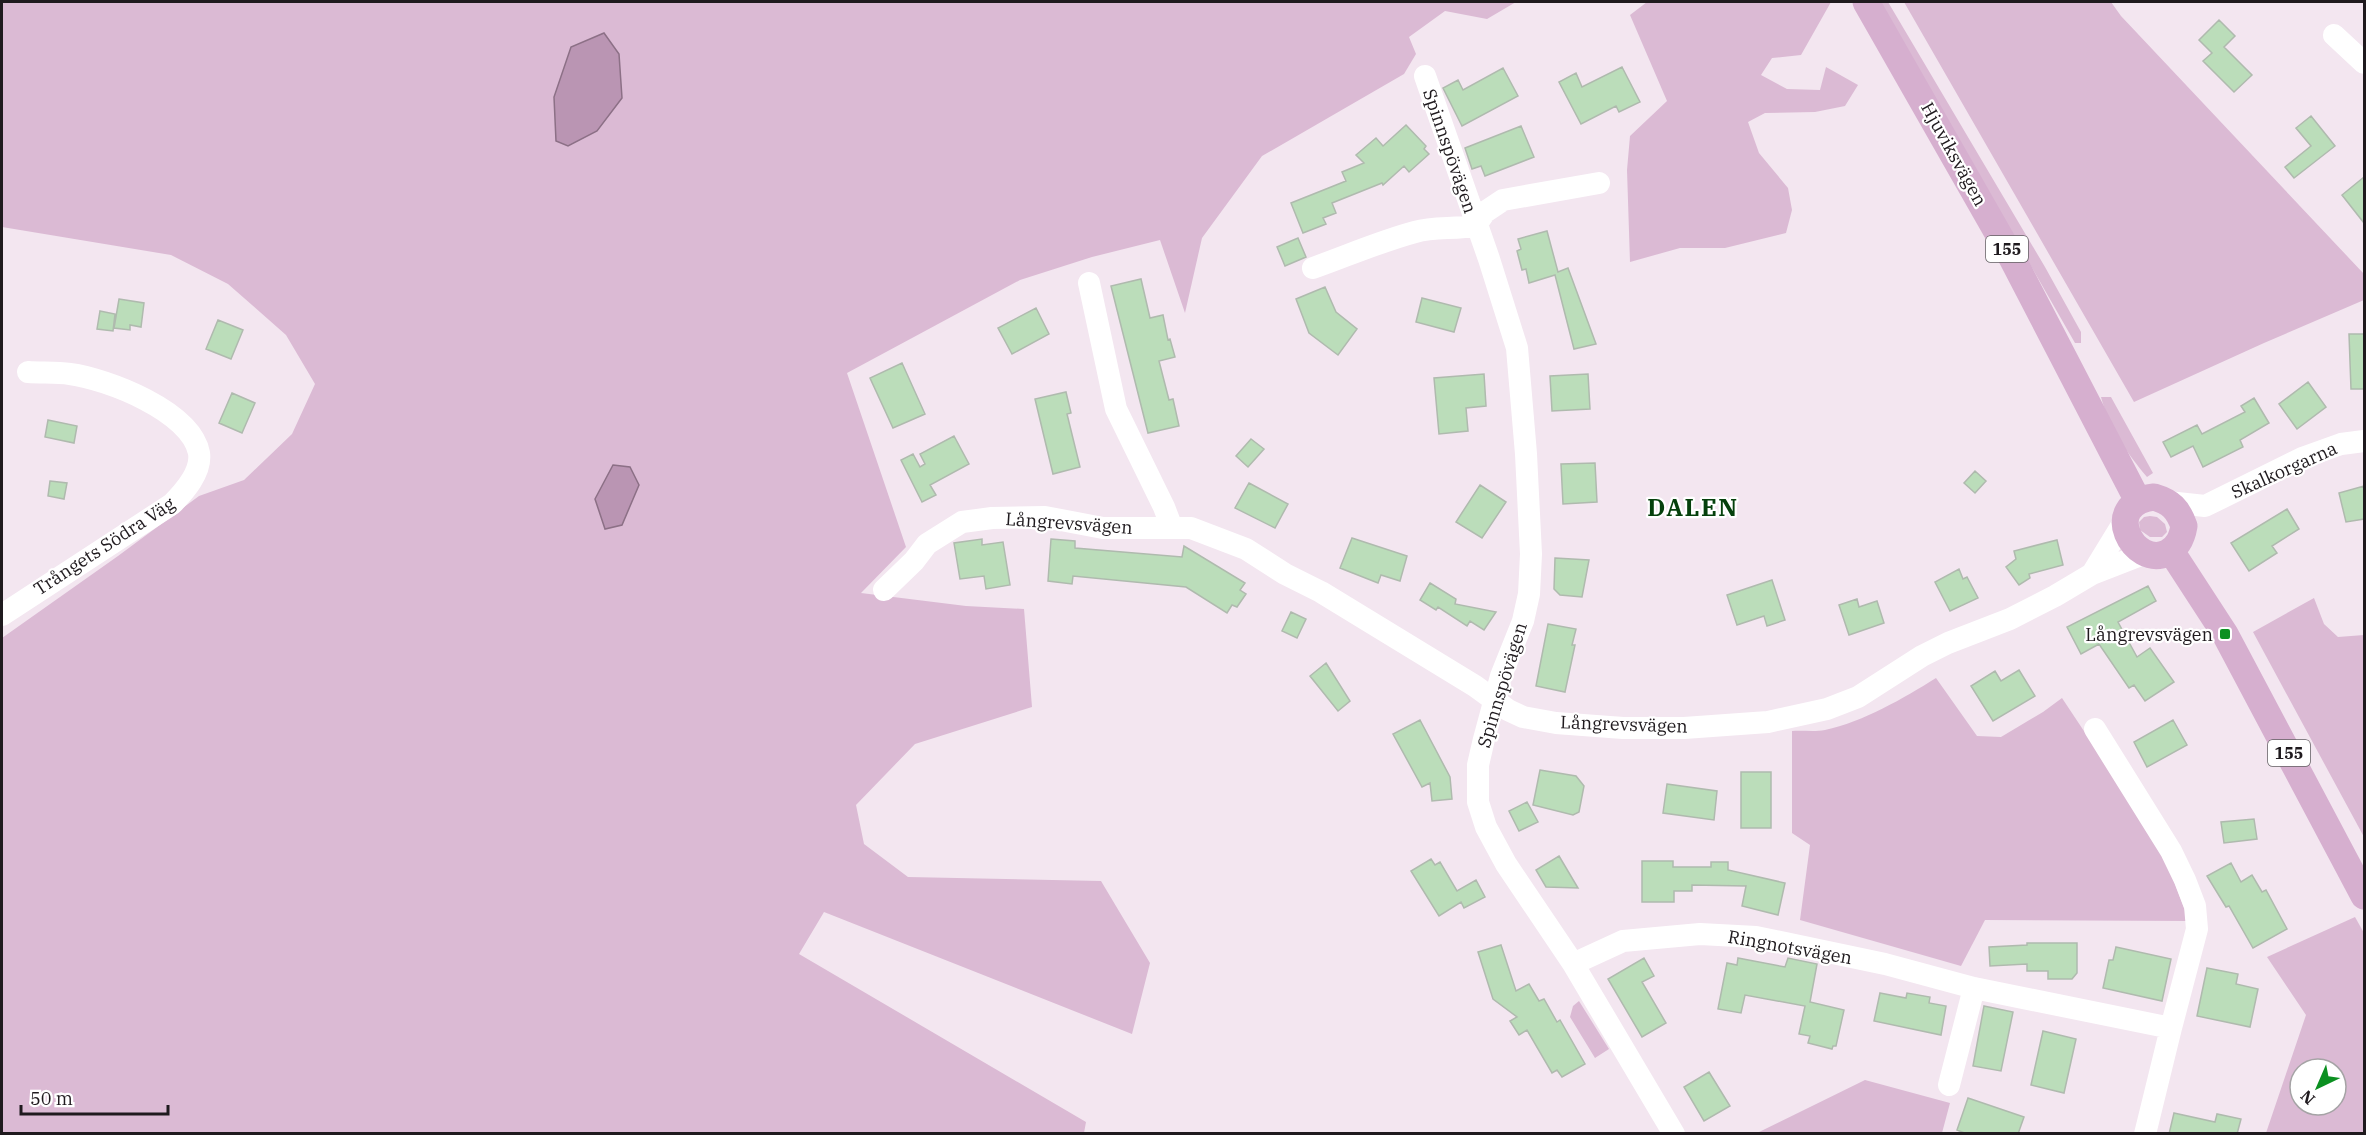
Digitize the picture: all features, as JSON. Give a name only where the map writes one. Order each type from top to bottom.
[{"type":"main road","name":"Hjuviksvägen","points":[[1866,2],[2012,258],[2131,510],[2125,528],[2132,543],[2167,545]]},
{"type":"main road","points":[[2131,510],[2154,497],[2168,502]]},
{"type":"main road","name":"Hjuviksvägen","points":[[2167,545],[2184,526],[2180,515],[2168,502]]},
{"type":"main road","name":"Hjuviksvägen","points":[[2167,545],[2225,634],[2364,896]]},
{"type":"street","points":[[2334,35],[2364,63]]},
{"type":"street","name":"Spinnspövägen","points":[[1425,76],[1490,260],[1517,348],[1525,433],[1531,554],[1529,594],[1523,621],[1494,700],[1478,765],[1478,802],[1486,827],[1506,864],[1573,964],[1674,1134]]},
{"type":"street","name":"Spinnspövägen","points":[[1313,268],[1416,231],[1445,227],[1461,229],[1476,225],[1485,212],[1503,200],[1599,183]]},
{"type":"street","points":[[1089,283],[1116,409],[1172,528]]},
{"type":"street","name":"Trångets Södra Väg","points":[[2,615],[172,504],[189,484],[196,470],[199,454],[187,431],[147,399],[103,382],[69,374],[28,372]]},
{"type":"street","name":"Skalkorgarna","points":[[2167,545],[2200,518],[2205,506],[2302,458],[2341,444],[2364,441]]},
{"type":"street","points":[[2168,502],[2205,506]]},
{"type":"street","name":"Långrevsvägen","points":[[2092,574],[2131,510]]},
{"type":"street","name":"Långrevsvägen","points":[[884,590],[914,561],[927,544],[962,522],[992,518],[1045,517],[1103,528],[1191,528],[1246,549],[1285,574],[1321,592],[1523,717],[1556,723],[1623,728],[1684,728],[1768,723],[1803,715],[1858,697],[1922,656],[1948,643],[2010,619],[2092,574],[2167,545]]},
{"type":"street","points":[[2095,729],[2171,851],[2186,880],[2194,906],[2197,929],[2145,1134]]},
{"type":"street","name":"Ringnotsvägen","points":[[1573,964],[1623,941],[1710,934],[1768,939],[1885,964],[1974,988],[2171,1028]]},
{"type":"street","points":[[1949,1085],[1974,988]]},
{"type":"shaded area","points":[[2,2],[1516,2],[1487,19],[1445,11],[1409,37],[1416,54],[1404,74],[1262,156],[1202,238],[1185,313],[1160,240],[1092,257],[1020,280],[847,373],[906,547],[861,593],[966,606],[1024,609],[1032,707],[915,744],[856,805],[864,844],[908,877],[1101,881],[1150,963],[1132,1034],[824,912],[799,954],[1086,1122],[1084,1133],[2,1133],[2,638],[199,496],[244,480],[292,434],[315,384],[286,335],[228,284],[171,255],[2,227]]},
{"type":"shaded area","points":[[1647,2],[1831,2],[1801,55],[1772,58],[1761,75],[1787,89],[1820,90],[1826,67],[1858,85],[1845,106],[1815,112],[1765,113],[1748,122],[1759,153],[1788,188],[1792,210],[1786,233],[1725,248],[1680,248],[1630,262],[1627,170],[1630,136],[1667,101],[1630,15]]},
{"type":"shaded area","points":[[1880,2],[1888,2],[2045,267],[2081,332],[2081,343],[2075,343]]},
{"type":"shaded area","points":[[1904,2],[2111,2],[2121,16],[2364,274],[2364,300],[2134,402]]},
{"type":"shaded area","points":[[604,33],[619,54],[622,98],[597,131],[568,146],[556,141],[554,97],[571,47]]},
{"type":"shaded area","points":[[2101,397],[2111,397],[2153,473],[2147,477],[2119,440]]},
{"type":"shaded area","points":[[613,465],[630,467],[639,485],[622,525],[605,529],[595,499]]},
{"type":"shaded area","points":[[2144,517],[2157,517],[2165,524],[2167,532],[2162,537],[2150,537],[2140,530],[2139,522]]},
{"type":"shaded area","points":[[2314,598],[2324,624],[2338,637],[2364,635],[2364,837],[2253,632]]},
{"type":"shaded area","points":[[1936,678],[1977,736],[2001,737],[2062,698],[2161,847],[2189,921],[1985,920],[1961,966],[1800,920],[1810,845],[1792,833],[1792,731],[1825,730],[1854,721],[1897,701]]},
{"type":"shaded area","points":[[2355,917],[2364,933],[2364,1133],[2266,1133],[2288,1068],[2288,1117],[2348,1117],[2348,1057],[2292,1057],[2306,1015],[2267,957]]},
{"type":"shaded area","points":[[1579,1001],[1609,1049],[1595,1058],[1570,1017],[1573,1006]]},
{"type":"shaded area","points":[[1865,1080],[1950,1103],[1942,1133],[1757,1133]]},
{"type":"building","points":[[2219,20],[2235,36],[2224,47],[2252,75],[2234,92],[2203,61],[2212,53],[2199,40]]},
{"type":"building","points":[[1622,67],[1640,102],[1619,112],[1616,106],[1581,124],[1559,82],[1576,73],[1582,87]]},
{"type":"building","points":[[1503,68],[1518,96],[1462,126],[1443,88],[1458,80],[1463,90]]},
{"type":"building","points":[[2311,116],[2335,146],[2294,178],[2285,167],[2311,146],[2296,128]]},
{"type":"building","points":[[1406,125],[1426,146],[1424,149],[1429,154],[1409,172],[1404,166],[1383,185],[1382,183],[1332,203],[1336,213],[1323,218],[1326,224],[1303,233],[1291,203],[1346,181],[1342,172],[1364,163],[1356,155],[1376,138],[1383,146]]},
{"type":"building","points":[[1521,126],[1534,157],[1485,176],[1481,166],[1472,169],[1465,148]]},
{"type":"building","points":[[2364,177],[2364,223],[2342,195]]},
{"type":"building","points":[[1547,231],[1558,272],[1568,268],[1596,344],[1574,349],[1555,275],[1529,283],[1526,269],[1522,270],[1517,251],[1521,249],[1518,239]]},
{"type":"building","points":[[1298,238],[1306,257],[1285,266],[1277,247]]},
{"type":"building","points":[[1141,279],[1150,318],[1163,315],[1168,340],[1170,339],[1175,357],[1159,361],[1169,400],[1173,399],[1179,426],[1148,433],[1111,286]]},
{"type":"building","points":[[1325,287],[1336,312],[1357,329],[1338,355],[1309,333],[1296,299]]},
{"type":"building","points":[[1422,298],[1461,308],[1454,332],[1416,322]]},
{"type":"building","points":[[119,299],[144,303],[141,327],[130,325],[130,330],[114,328]]},
{"type":"building","points":[[1036,308],[1049,334],[1012,354],[998,328]]},
{"type":"building","points":[[100,311],[115,314],[113,331],[97,329]]},
{"type":"building","points":[[218,320],[243,330],[231,359],[206,349]]},
{"type":"building","points":[[2349,334],[2364,334],[2364,389],[2351,389]]},
{"type":"building","points":[[902,363],[925,414],[893,428],[870,378]]},
{"type":"building","points":[[1484,374],[1486,406],[1466,408],[1468,431],[1439,434],[1434,378]]},
{"type":"building","points":[[1588,374],[1590,409],[1552,411],[1550,376]]},
{"type":"building","points":[[2308,382],[2326,407],[2297,429],[2279,404]]},
{"type":"building","points":[[1066,392],[1071,413],[1067,414],[1080,467],[1053,474],[1035,399]]},
{"type":"building","points":[[232,393],[255,403],[242,433],[219,423]]},
{"type":"building","points":[[2254,398],[2269,423],[2240,440],[2243,447],[2203,467],[2193,446],[2171,457],[2163,442],[2197,425],[2202,434],[2245,412],[2241,406]]},
{"type":"building","points":[[48,420],[77,426],[74,443],[45,437]]},
{"type":"building","points":[[954,436],[969,464],[930,485],[936,495],[922,502],[901,460],[913,454],[920,467],[925,464],[920,454]]},
{"type":"building","points":[[1251,439],[1264,449],[1248,467],[1236,456]]},
{"type":"building","points":[[1595,463],[1597,502],[1563,504],[1561,464]]},
{"type":"building","points":[[1975,471],[1986,481],[1975,493],[1964,483]]},
{"type":"building","points":[[50,481],[67,483],[64,499],[48,496]]},
{"type":"building","points":[[1249,483],[1288,504],[1275,528],[1235,508]]},
{"type":"building","points":[[1480,485],[1506,502],[1482,538],[1456,522]]},
{"type":"building","points":[[2364,486],[2364,519],[2346,522],[2339,493]]},
{"type":"building","points":[[2287,509],[2299,529],[2272,546],[2277,553],[2249,571],[2231,543]]},
{"type":"building","points":[[1352,538],[1407,556],[1400,581],[1381,575],[1378,583],[1340,568]]},
{"type":"building","points":[[982,539],[982,545],[1003,542],[1010,585],[986,589],[984,576],[960,579],[954,543]]},
{"type":"building","points":[[1051,539],[1075,541],[1075,548],[1182,557],[1184,546],[1245,583],[1240,590],[1246,594],[1237,607],[1232,605],[1227,613],[1186,587],[1073,576],[1072,584],[1048,581]]},
{"type":"building","points":[[2057,540],[2063,565],[2029,574],[2030,578],[2019,585],[2006,567],[2016,559],[2014,551]]},
{"type":"building","points":[[1555,558],[1589,560],[1582,597],[1560,595],[1554,589]]},
{"type":"building","points":[[1959,569],[1963,579],[1967,577],[1978,598],[1950,611],[1935,582]]},
{"type":"building","points":[[1772,580],[1785,620],[1767,626],[1764,616],[1737,625],[1727,595]]},
{"type":"building","points":[[1430,583],[1456,599],[1455,604],[1496,612],[1484,630],[1470,621],[1467,626],[1438,607],[1436,610],[1420,600]]},
{"type":"building","points":[[2148,586],[2156,601],[2118,622],[2137,657],[2150,648],[2174,682],[2145,701],[2134,685],[2129,688],[2099,644],[2081,654],[2067,627]]},
{"type":"building","points":[[1857,599],[1859,607],[1877,601],[1884,623],[1849,635],[1839,605]]},
{"type":"building","points":[[1291,612],[1306,619],[1297,638],[1282,631]]},
{"type":"building","points":[[1548,624],[1576,629],[1565,692],[1536,686]]},
{"type":"building","points":[[1326,663],[1350,701],[1338,711],[1310,676]]},
{"type":"building","points":[[2019,670],[2035,696],[1993,721],[1971,686],[1995,671],[2001,681]]},
{"type":"building","points":[[1420,720],[1450,777],[1452,799],[1432,801],[1430,783],[1422,787],[1393,734]]},
{"type":"building","points":[[2173,720],[2187,745],[2147,767],[2134,742]]},
{"type":"building","points":[[1540,770],[1576,776],[1584,786],[1579,812],[1573,815],[1533,805]]},
{"type":"building","points":[[1741,772],[1771,772],[1771,828],[1741,828]]},
{"type":"building","points":[[1667,784],[1717,791],[1714,820],[1663,813]]},
{"type":"building","points":[[1527,802],[1538,822],[1519,831],[1509,811]]},
{"type":"building","points":[[2254,819],[2257,839],[2224,843],[2221,822]]},
{"type":"building","points":[[1559,856],[1578,888],[1546,887],[1536,870]]},
{"type":"building","points":[[1431,859],[1435,865],[1440,862],[1457,891],[1476,880],[1485,897],[1464,908],[1461,902],[1439,916],[1411,871]]},
{"type":"building","points":[[1642,861],[1673,861],[1673,867],[1711,867],[1711,862],[1728,862],[1728,870],[1785,883],[1778,915],[1742,906],[1746,886],[1692,885],[1692,891],[1674,891],[1674,902],[1642,902]]},
{"type":"building","points":[[2231,863],[2241,882],[2252,875],[2262,892],[2266,890],[2287,929],[2253,948],[2229,906],[2226,907],[2207,876]]},
{"type":"building","points":[[2027,943],[2077,943],[2077,973],[2072,979],[2048,979],[2048,971],[2027,971],[2027,964],[1990,966],[1989,947],[2027,945]]},
{"type":"building","points":[[1501,945],[1516,991],[1529,984],[1539,1001],[1544,999],[1557,1022],[1560,1020],[1585,1064],[1562,1077],[1557,1070],[1552,1073],[1527,1030],[1519,1035],[1510,1021],[1517,1017],[1493,999],[1478,952]]},
{"type":"building","points":[[2116,947],[2171,959],[2162,1001],[2103,988],[2109,960],[2113,960]]},
{"type":"building","points":[[1644,958],[1654,976],[1642,982],[1666,1023],[1642,1037],[1608,979]]},
{"type":"building","points":[[1738,958],[1785,967],[1788,958],[1817,964],[1810,1002],[1844,1010],[1836,1046],[1832,1049],[1808,1043],[1810,1036],[1799,1034],[1805,1006],[1745,995],[1741,1013],[1718,1009],[1727,963],[1737,965]]},
{"type":"building","points":[[2207,968],[2238,974],[2236,984],[2258,989],[2250,1027],[2197,1016]]},
{"type":"building","points":[[1880,993],[1906,998],[1907,993],[1930,997],[1929,1003],[1946,1006],[1941,1035],[1874,1021]]},
{"type":"building","points":[[1984,1006],[2013,1012],[2001,1071],[1973,1066]]},
{"type":"building","points":[[2043,1031],[2076,1039],[2064,1093],[2031,1085]]},
{"type":"building","points":[[1709,1072],[1730,1106],[1704,1121],[1684,1087]]},
{"type":"building","points":[[1968,1098],[2024,1117],[2018,1134],[1967,1134],[1957,1130]]},
{"type":"building","points":[[2174,1113],[2215,1122],[2217,1114],[2241,1119],[2237,1134],[2169,1134]]},
{"type":"place","name":"Långrevsvägen","points":[[2225,634]]},
{"type":"district","name":"DALEN","points":[[1693,507]]}]
